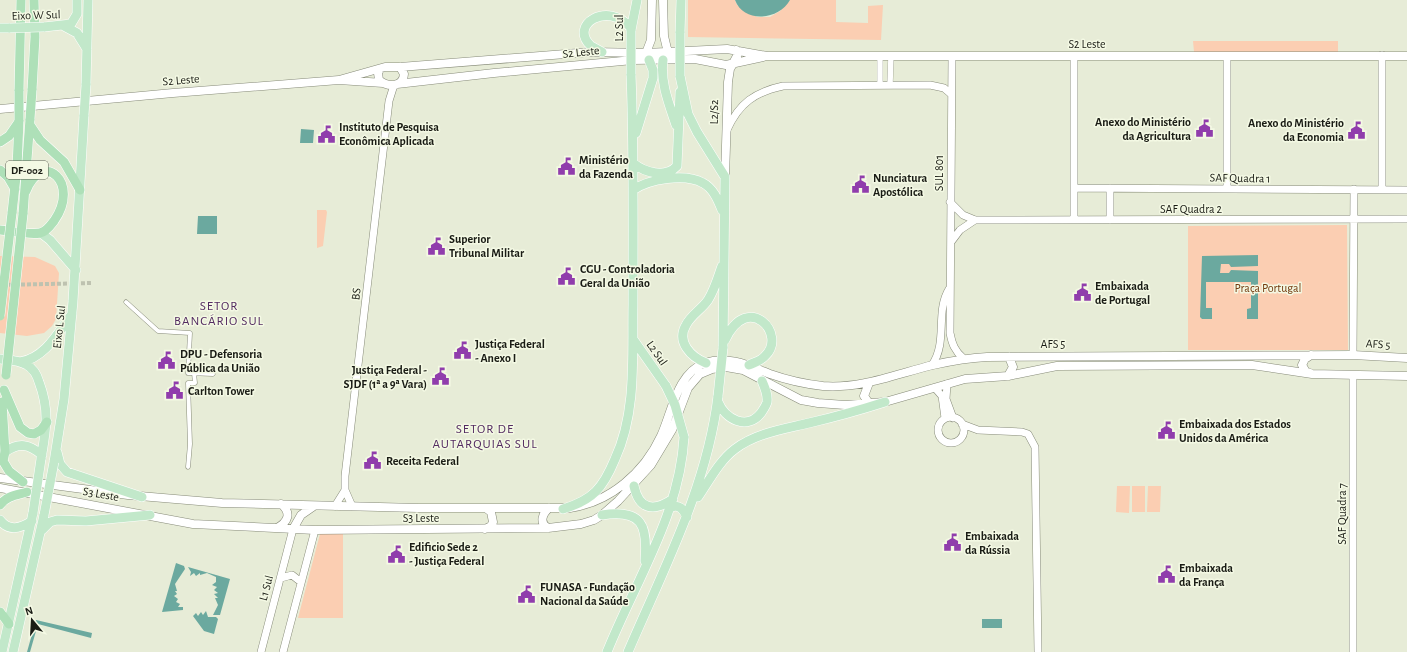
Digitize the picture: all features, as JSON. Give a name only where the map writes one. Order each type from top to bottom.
[{"type":"highway","points":[[16,0],[21,35]]},
{"type":"highway","name":"DF-002","points":[[0,316],[15,190],[20,91],[21,0]]},
{"type":"highway","name":"DF-002","points":[[0,415],[6,375],[26,190],[35,37],[34,0]]},
{"type":"highway","points":[[35,37],[39,0]]},
{"type":"highway","points":[[0,142],[9,136],[18,121]]},
{"type":"highway","points":[[30,122],[40,140],[64,162],[80,190]]},
{"type":"highway","points":[[0,170],[8,177],[15,190]]},
{"type":"highway","points":[[0,230],[41,233],[48,228],[60,210],[64,193],[63,185],[55,174],[46,172],[32,178],[26,190]]},
{"type":"highway","points":[[4,390],[23,431],[34,434],[41,430],[47,422]]},
{"type":"highway","points":[[2,402],[5,452],[3,461],[5,467],[23,482]]},
{"type":"highway","points":[[0,505],[11,496],[26,492]]},
{"type":"highway","points":[[0,612],[9,624]]},
{"type":"main road","name":"Eixo W Sul","points":[[0,28],[64,26],[71,24],[75,19],[77,0]]},
{"type":"main road","name":"Eixo L Sul","points":[[13,652],[42,530],[64,399],[76,270],[88,50],[88,0]]},
{"type":"main road","name":"L2 Sul","points":[[607,652],[672,504],[683,455],[684,437],[675,405],[666,386],[633,339],[631,0]]},
{"type":"main road","points":[[631,30],[637,0]]},
{"type":"main road","points":[[633,141],[653,78],[653,70],[648,57],[651,40],[652,0]]},
{"type":"main road","points":[[663,0],[665,56],[661,70],[664,86],[678,130]]},
{"type":"main road","points":[[677,0],[680,17]]},
{"type":"main road","points":[[633,163],[646,172],[655,173],[674,169],[678,160],[681,0]]},
{"type":"main road","points":[[602,52],[591,46],[585,33],[588,17],[597,9],[606,7],[616,9],[623,14],[631,30]]},
{"type":"main road","points":[[64,26],[84,40],[88,50]]},
{"type":"main road","points":[[711,63],[710,55],[712,50]]},
{"type":"main road","name":"S2 Leste","points":[[0,109],[339,80],[390,84],[632,60],[712,50],[736,50],[767,56],[1407,56]]},
{"type":"main road","name":"L2/S2","points":[[725,177],[728,82],[733,63],[737,56],[736,50]]},
{"type":"main road","name":"S2 Leste","points":[[339,80],[391,66],[400,67],[602,52],[648,57]]},
{"type":"main road","points":[[533,69],[531,62],[535,56]]},
{"type":"main road","name":"S2 Leste","points":[[665,56],[695,59],[726,65],[767,56]]},
{"type":"main road","points":[[380,69],[378,80],[390,84],[404,77],[400,67]]},
{"type":"main road","points":[[628,652],[691,507],[707,451],[718,399],[723,345],[725,177],[697,132],[688,114],[680,78]]},
{"type":"main road","points":[[633,190],[652,181],[693,179],[709,187],[724,214]]},
{"type":"main road","points":[[41,233],[50,240],[76,270]]},
{"type":"main road","points":[[706,363],[695,359],[689,353],[684,344],[683,333],[686,325],[711,295],[725,256]]},
{"type":"main road","points":[[20,362],[30,361],[37,357],[49,345],[72,314]]},
{"type":"main road","points":[[723,345],[730,329],[737,322],[753,317],[763,321],[770,332],[771,347],[764,357],[749,365]]},
{"type":"main road","points":[[563,509],[577,505],[593,496],[616,459],[628,417],[631,398],[633,339]]},
{"type":"main road","points":[[1312,355],[1305,359],[1302,365],[1306,372],[1312,374]]},
{"type":"main road","name":"AFS 5","points":[[706,363],[729,361],[749,365],[770,374],[808,384],[848,385],[869,383],[932,365],[963,358],[1354,355],[1407,358]]},
{"type":"main road","points":[[1008,376],[1013,367],[1009,357]]},
{"type":"main road","points":[[0,359],[26,364],[36,372],[43,393],[47,422],[32,517],[2,652]]},
{"type":"main road","name":"S3 Leste","points":[[0,478],[142,497],[206,502],[314,506],[563,509],[591,503],[606,497],[623,486],[638,471],[660,438],[682,384],[693,371],[706,363]]},
{"type":"main road","name":"AFS 5","points":[[762,381],[800,400],[845,405],[885,402],[947,384],[978,378],[1008,376],[1046,367],[1073,365],[1252,365],[1312,374],[1407,376]]},
{"type":"main road","name":"S3 Leste","points":[[0,488],[193,524],[315,530],[485,530],[548,528],[581,524],[602,515],[634,486],[651,465],[672,430],[688,388],[700,374],[712,369],[735,368],[754,375],[762,381]]},
{"type":"main road","points":[[718,399],[721,410],[734,420],[743,423],[752,420],[759,415],[767,403],[767,396],[762,381]]},
{"type":"main road","points":[[869,383],[864,396],[869,404]]},
{"type":"main road","points":[[691,507],[720,465],[735,449],[756,438],[780,429],[885,402]]},
{"type":"main road","points":[[5,452],[20,444],[27,445],[41,457]]},
{"type":"main road","points":[[56,447],[60,464],[67,472],[142,497]]},
{"type":"main road","points":[[634,486],[639,501],[648,507],[672,504],[680,507],[687,518]]},
{"type":"main road","points":[[277,528],[282,525],[288,516],[288,511],[281,504]]},
{"type":"main road","points":[[294,529],[301,514],[314,506]]},
{"type":"main road","points":[[548,528],[543,524],[542,519],[543,514],[549,508]]},
{"type":"main road","points":[[485,530],[494,522],[491,512],[487,509]]},
{"type":"main road","points":[[602,515],[617,513],[628,514],[638,521],[646,536],[644,568]]},
{"type":"main road","points":[[42,530],[50,522],[57,520],[86,521],[150,515]]},
{"type":"main road","points":[[0,520],[7,526],[14,528],[23,526],[32,517]]},
{"type":"street","points":[[1382,55],[1382,190]]},
{"type":"street","points":[[880,56],[880,84]]},
{"type":"street","points":[[890,84],[891,56]]},
{"type":"street","name":"SUL 801","points":[[952,56],[949,289],[951,302],[952,343],[956,352],[963,358]]},
{"type":"street","points":[[1074,56],[1074,220]]},
{"type":"street","points":[[1227,56],[1228,189]]},
{"type":"street","name":"BS","points":[[335,506],[345,490],[351,415],[390,84]]},
{"type":"street","points":[[726,132],[740,109],[753,96],[766,89],[783,86],[880,84],[937,85],[951,94]]},
{"type":"street","name":"SAF Quadra 1","points":[[1074,188],[1407,190]]},
{"type":"street","points":[[1110,188],[1110,220]]},
{"type":"street","points":[[1354,189],[1354,355]]},
{"type":"street","points":[[950,202],[963,215],[975,220]]},
{"type":"street","name":"SAF Quadra 2","points":[[975,220],[1407,219]]},
{"type":"street","points":[[950,242],[960,230],[975,220]]},
{"type":"street","name":"SUL 801","points":[[932,365],[937,357],[941,343],[943,303],[949,289]]},
{"type":"street","points":[[126,302],[158,331],[190,333],[188,373],[213,374]]},
{"type":"street","points":[[942,320],[951,320]]},
{"type":"street","points":[[188,467],[190,444],[188,383],[195,383],[194,373]]},
{"type":"street","name":"SAF Quadra 7","points":[[1353,376],[1353,652]]},
{"type":"street","points":[[947,384],[947,401],[953,418]]},
{"type":"street","points":[[935,388],[942,396],[945,418]]},
{"type":"street","points":[[978,430],[951,443],[941,439],[938,435],[938,426],[945,418],[953,418],[962,424],[978,430],[1022,432],[1028,434],[1035,447],[1038,631],[1034,651]]},
{"type":"street","points":[[961,438],[964,430],[962,424]]},
{"type":"street","name":"BS","points":[[345,490],[352,506]]},
{"type":"street","name":"L1 Sul","points":[[261,652],[294,529]]},
{"type":"street","points":[[284,652],[315,530]]},
{"type":"street","points":[[281,578],[292,575],[301,582]]},
{"type":"green space","points":[[688,0],[735,0],[737,5],[757,17],[770,17],[780,11],[790,0],[836,0],[836,22],[868,23],[868,6],[883,5],[881,40],[688,37]]},
{"type":"green space","points":[[1193,41],[1338,41],[1338,55],[1194,52]]},
{"type":"green space","points":[[317,210],[326,210],[327,212],[323,246],[317,248]]},
{"type":"green space","name":"Praça Portugal","points":[[1347,225],[1348,350],[1188,350],[1188,226]]},
{"type":"green space","points":[[0,256],[35,257],[55,266],[59,273],[56,319],[52,326],[44,333],[27,336],[0,333]]},
{"type":"green space","points":[[1117,486],[1130,486],[1129,513],[1116,512]]},
{"type":"green space","points":[[1132,486],[1145,486],[1145,512],[1132,512]]},
{"type":"green space","points":[[1148,486],[1161,486],[1160,512],[1147,512]]},
{"type":"green space","points":[[343,533],[343,618],[298,618],[320,534]]},
{"type":"water","points":[[735,0],[790,0],[785,7],[778,12],[770,15],[753,16],[739,8]]},
{"type":"water","points":[[301,129],[314,130],[313,143],[300,143]]},
{"type":"water","points":[[198,216],[217,216],[217,234],[197,234]]},
{"type":"water","points":[[1258,255],[1258,266],[1231,267],[1229,264],[1221,264],[1220,273],[1229,273],[1231,270],[1258,271],[1258,319],[1247,319],[1247,309],[1251,308],[1251,282],[1206,282],[1206,308],[1212,308],[1212,319],[1202,319],[1200,317],[1202,256]]},
{"type":"water","points":[[176,563],[184,566],[185,569],[175,584],[177,591],[175,591],[177,594],[174,596],[178,599],[176,602],[180,604],[178,607],[183,607],[183,610],[162,612]]},
{"type":"water","points":[[188,567],[230,579],[220,615],[213,615],[218,605],[215,598],[218,598],[214,594],[218,593],[214,590],[217,587],[212,585],[216,582],[216,577],[207,573],[200,575],[200,573],[196,576],[194,573],[190,576],[191,572]]},
{"type":"water","points":[[206,611],[208,617],[216,617],[218,619],[214,634],[204,631],[193,616],[196,613],[198,616],[201,612],[203,615]]},
{"type":"water","points":[[982,619],[1002,619],[1002,628],[982,628]]},
{"type":"water","points":[[36,620],[92,633],[91,638],[38,624],[30,652],[27,652]]},
{"type":"tunnel","points":[[3,285],[91,283]]},
{"type":"place","name":"Anexo do Ministério da Agricultura","points":[[1204,129]]},
{"type":"place","name":"Anexo do Ministério da Economia","points":[[1357,130]]},
{"type":"place","name":"Instituto de Pesquisa Econômica Aplicada","points":[[326,134]]},
{"type":"place","name":"Ministério da Fazenda","points":[[566,167]]},
{"type":"place","name":"Nunciatura Apostólica","points":[[860,185]]},
{"type":"place","name":"Superior Tribunal Militar","points":[[436,246]]},
{"type":"place","name":"CGU - Controladoria Geral da União","points":[[567,276]]},
{"type":"place","name":"Embaixada de Portugal","points":[[1082,293]]},
{"type":"place","name":"Justiça Federal - Anexo I","points":[[462,351]]},
{"type":"place","name":"DPU - Defensoria Pública da União","points":[[167,361]]},
{"type":"place","name":"Justiça Federal - SJDF (1ª a 9ª Vara)","points":[[440,377]]},
{"type":"place","name":"Carlton Tower","points":[[175,391]]},
{"type":"place","name":"Embaixada dos Estados Unidos da América","points":[[1166,431]]},
{"type":"place","name":"Receita Federal","points":[[373,461]]},
{"type":"place","name":"Embaixada da Rússia","points":[[952,543]]},
{"type":"place","name":"Edificio Sede 2 - Justiça Federal","points":[[396,554]]},
{"type":"place","name":"Embaixada da França","points":[[1166,575]]},
{"type":"place","name":"FUNASA - Fundação Nacional da Saúde","points":[[527,594]]},
{"type":"district","name":"SETOR BANCÁRIO SUL","points":[[219,312]]},
{"type":"district","name":"SETOR DE AUTARQUIAS SUL","points":[[485,436]]}]
